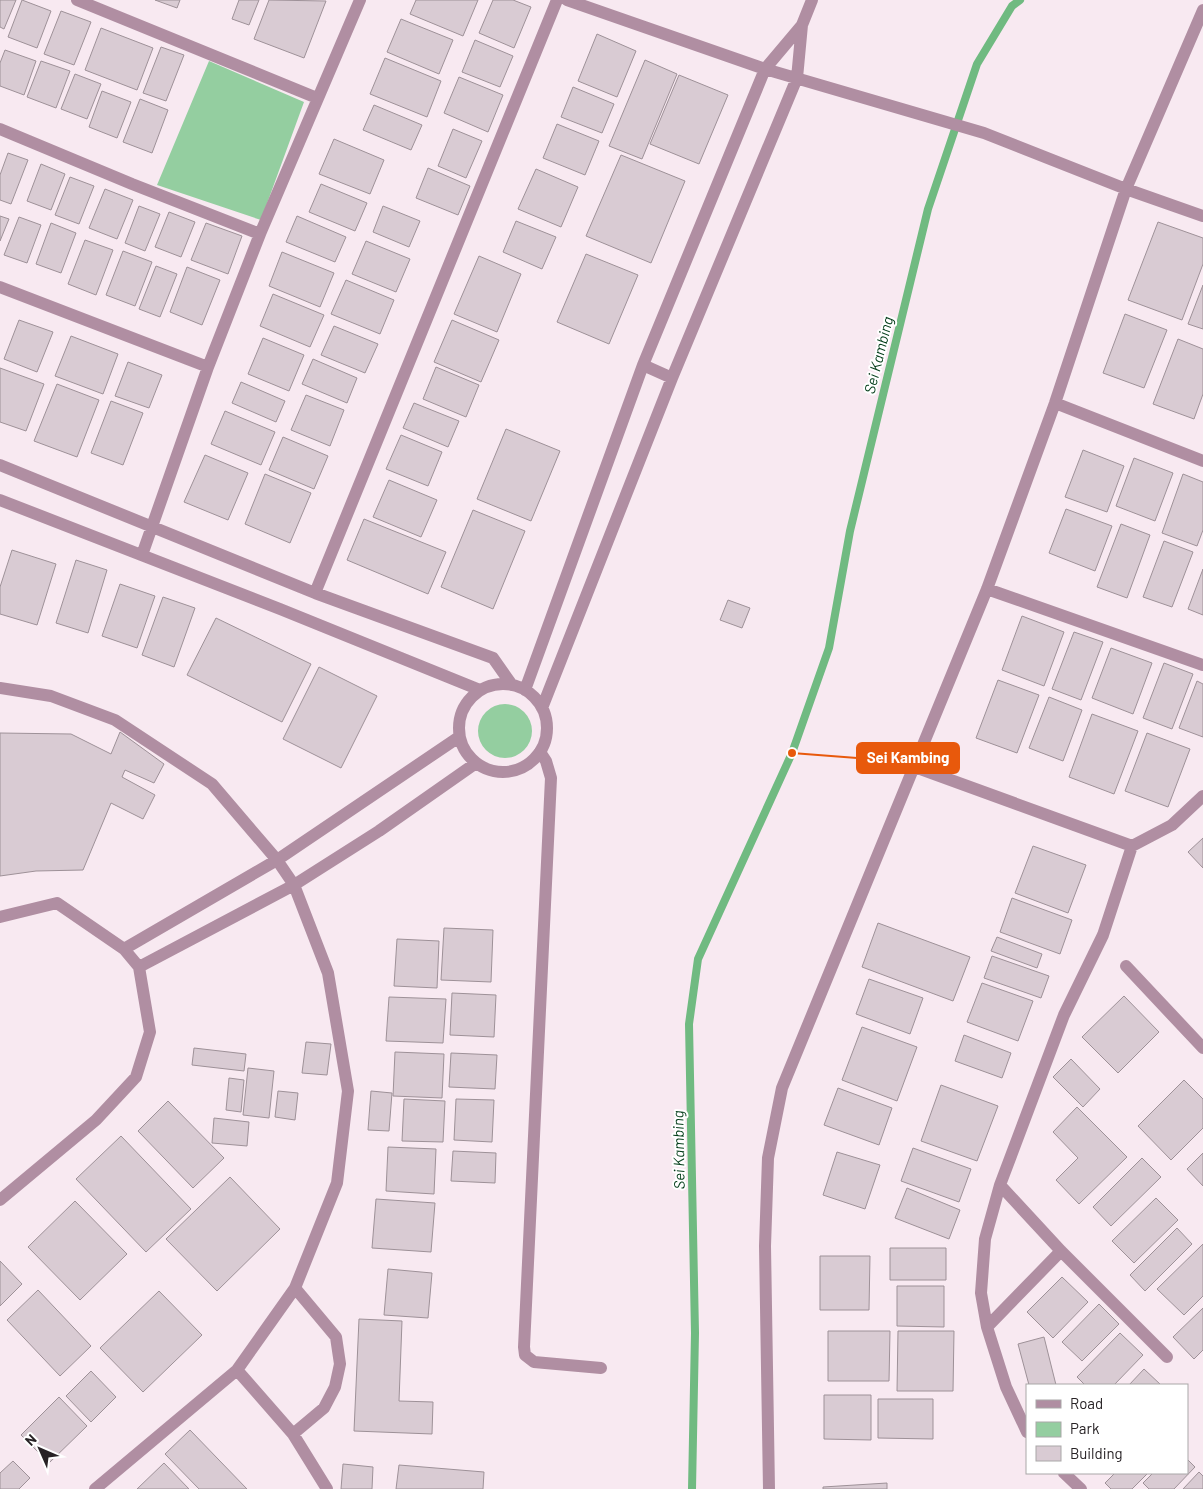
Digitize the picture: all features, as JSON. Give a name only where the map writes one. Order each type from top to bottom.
[{"type":"street","points":[[77,0],[317,98]]},
{"type":"street","points":[[142,555],[208,367],[260,234],[360,0]]},
{"type":"street","points":[[315,593],[557,0]]},
{"type":"street","points":[[567,0],[765,68],[932,116],[984,133],[1126,189],[1203,216]]},
{"type":"street","points":[[542,708],[672,378],[797,78],[802,25],[812,0]]},
{"type":"street","points":[[769,1489],[765,1246],[768,1158],[782,1088],[987,589],[1055,403],[1126,189],[1203,10]]},
{"type":"street","points":[[525,690],[644,365],[765,68],[802,25]]},
{"type":"street","points":[[0,128],[132,184],[260,234]]},
{"type":"street","points":[[0,287],[208,367]]},
{"type":"street","points":[[644,365],[672,378]]},
{"type":"street","points":[[1055,403],[1203,461]]},
{"type":"street","points":[[0,464],[152,528],[315,593],[492,658],[512,685]]},
{"type":"street","points":[[0,500],[480,690]]},
{"type":"street","points":[[987,589],[1203,665]]},
{"type":"street","points":[[496,685],[512,685],[525,690],[536,698],[542,708],[547,730],[540,752],[522,768],[498,772],[476,763],[465,751],[459,737],[459,723],[462,710],[480,690],[496,685]]},
{"type":"street","points":[[0,688],[51,696],[115,720],[212,784],[277,860],[294,885],[328,973],[348,1091],[337,1183],[295,1288],[237,1370],[95,1489]]},
{"type":"street","points":[[124,949],[277,860],[459,737]]},
{"type":"street","points":[[540,752],[551,778],[524,1347],[525,1355],[534,1362],[601,1368]]},
{"type":"street","points":[[139,968],[294,885],[379,831],[476,763]]},
{"type":"street","points":[[915,767],[1132,846]]},
{"type":"street","points":[[1026,1430],[1006,1386],[987,1327],[981,1292],[985,1240],[1000,1185],[1064,1015],[1103,935],[1132,846],[1172,825],[1203,796]]},
{"type":"street","points":[[0,917],[57,903],[124,949],[139,968],[150,1032],[136,1077],[96,1120],[0,1200]]},
{"type":"street","points":[[1126,966],[1203,1048]]},
{"type":"street","points":[[1000,1185],[1061,1251],[1167,1358]]},
{"type":"street","points":[[987,1327],[1061,1251]]},
{"type":"street","points":[[293,1434],[324,1408],[335,1387],[340,1364],[336,1337],[295,1288]]},
{"type":"street","points":[[237,1370],[293,1434],[327,1489]]},
{"type":"street","points":[[1065,1474],[1082,1489]]},
{"type":"green space","points":[[209,61],[304,102],[261,220],[157,185]]},
{"type":"green space","points":[[500,704],[510,704],[520,708],[528,716],[532,731],[528,746],[520,754],[510,758],[500,758],[490,754],[482,746],[478,736],[478,726],[482,716],[490,708]]},
{"type":"building","points":[[0,0],[16,0],[4,29],[0,27]]},
{"type":"building","points":[[22,0],[51,11],[37,48],[8,37]]},
{"type":"building","points":[[155,0],[180,0],[177,8]]},
{"type":"building","points":[[239,0],[259,0],[249,25],[232,19]]},
{"type":"building","points":[[269,0],[326,1],[304,58],[254,39]]},
{"type":"building","points":[[416,0],[478,0],[463,36],[410,14]]},
{"type":"building","points":[[493,0],[513,0],[531,7],[514,48],[479,33]]},
{"type":"building","points":[[61,11],[91,22],[74,65],[44,54]]},
{"type":"building","points":[[401,19],[453,40],[439,74],[387,52]]},
{"type":"building","points":[[101,28],[153,48],[137,90],[85,70]]},
{"type":"building","points":[[597,34],[636,51],[617,97],[578,81]]},
{"type":"building","points":[[475,40],[513,56],[500,87],[462,72]]},
{"type":"building","points":[[161,47],[184,55],[166,101],[143,93]]},
{"type":"building","points":[[5,50],[36,61],[24,95],[0,86],[0,63]]},
{"type":"building","points":[[385,58],[441,81],[427,117],[370,94]]},
{"type":"building","points":[[645,60],[677,74],[642,159],[609,146]]},
{"type":"building","points":[[41,61],[70,71],[56,108],[27,97]]},
{"type":"building","points":[[75,74],[101,84],[87,119],[61,109]]},
{"type":"building","points":[[679,75],[728,95],[699,164],[650,144]]},
{"type":"building","points":[[459,77],[503,95],[488,132],[444,113]]},
{"type":"building","points":[[573,87],[614,104],[602,133],[561,117]]},
{"type":"building","points":[[102,91],[131,102],[117,138],[89,127]]},
{"type":"building","points":[[140,99],[168,110],[152,153],[123,142]]},
{"type":"building","points":[[374,105],[422,125],[411,150],[363,130]]},
{"type":"building","points":[[557,124],[599,141],[585,175],[543,158]]},
{"type":"building","points":[[453,129],[482,141],[466,178],[438,166]]},
{"type":"building","points":[[334,139],[384,160],[370,194],[319,174]]},
{"type":"building","points":[[8,153],[28,160],[11,204],[0,200],[0,175]]},
{"type":"building","points":[[621,155],[685,181],[651,263],[586,236]]},
{"type":"building","points":[[41,164],[65,174],[51,210],[27,201]]},
{"type":"building","points":[[428,168],[470,186],[458,215],[416,198]]},
{"type":"building","points":[[536,169],[578,187],[561,227],[518,209]]},
{"type":"building","points":[[70,177],[94,186],[79,224],[55,215]]},
{"type":"building","points":[[321,184],[367,203],[355,231],[309,212]]},
{"type":"building","points":[[105,189],[133,200],[117,239],[89,228]]},
{"type":"building","points":[[139,206],[160,214],[145,251],[125,243]]},
{"type":"building","points":[[383,206],[420,221],[409,247],[373,232]]},
{"type":"building","points":[[169,212],[195,222],[181,257],[155,247]]},
{"type":"building","points":[[0,216],[9,219],[0,241]]},
{"type":"building","points":[[297,216],[346,237],[335,262],[286,242]]},
{"type":"building","points":[[19,217],[41,225],[27,263],[4,255]]},
{"type":"building","points":[[516,221],[556,237],[542,269],[503,252]]},
{"type":"building","points":[[1158,222],[1203,238],[1203,264],[1182,320],[1128,300]]},
{"type":"building","points":[[51,223],[76,233],[61,273],[36,264]]},
{"type":"building","points":[[206,223],[242,236],[228,274],[191,260]]},
{"type":"building","points":[[85,240],[113,250],[96,295],[68,284]]},
{"type":"building","points":[[366,241],[410,259],[396,292],[352,274]]},
{"type":"building","points":[[123,251],[152,262],[135,306],[106,295]]},
{"type":"building","points":[[282,252],[334,273],[320,307],[269,286]]},
{"type":"building","points":[[586,254],[638,275],[609,344],[557,322]]},
{"type":"building","points":[[479,256],[521,274],[497,332],[454,314]]},
{"type":"building","points":[[156,266],[177,274],[160,317],[139,309]]},
{"type":"building","points":[[187,267],[220,280],[202,325],[170,312]]},
{"type":"building","points":[[346,280],[394,300],[380,334],[331,314]]},
{"type":"building","points":[[1203,285],[1203,329],[1188,324]]},
{"type":"building","points":[[273,294],[324,315],[310,347],[260,326]]},
{"type":"building","points":[[1125,314],[1167,330],[1144,388],[1103,373]]},
{"type":"building","points":[[19,320],[53,332],[37,372],[4,359]]},
{"type":"building","points":[[452,320],[499,340],[481,382],[434,362]]},
{"type":"building","points":[[334,326],[378,344],[365,373],[321,355]]},
{"type":"building","points":[[71,336],[118,354],[103,394],[55,376]]},
{"type":"building","points":[[263,338],[304,355],[289,391],[248,374]]},
{"type":"building","points":[[1178,339],[1203,349],[1203,394],[1194,419],[1153,404]]},
{"type":"building","points":[[313,359],[357,378],[347,403],[302,384]]},
{"type":"building","points":[[128,362],[162,375],[149,408],[115,396]]},
{"type":"building","points":[[436,367],[479,385],[466,417],[423,399]]},
{"type":"building","points":[[0,368],[44,384],[26,431],[0,422]]},
{"type":"building","points":[[241,382],[285,401],[276,422],[232,403]]},
{"type":"building","points":[[57,384],[99,400],[77,457],[34,441]]},
{"type":"building","points":[[306,395],[344,410],[330,446],[291,430]]},
{"type":"building","points":[[111,401],[143,413],[123,465],[91,453]]},
{"type":"building","points":[[414,403],[459,421],[448,447],[403,428]]},
{"type":"building","points":[[225,411],[275,432],[261,465],[211,444]]},
{"type":"building","points":[[506,429],[560,451],[531,521],[477,499]]},
{"type":"building","points":[[401,435],[442,452],[428,486],[386,469]]},
{"type":"building","points":[[283,437],[328,456],[314,489],[269,470]]},
{"type":"building","points":[[1083,450],[1124,466],[1107,512],[1065,497]]},
{"type":"building","points":[[205,455],[248,473],[228,520],[184,502]]},
{"type":"building","points":[[1134,458],[1173,473],[1155,521],[1116,506]]},
{"type":"building","points":[[265,474],[311,493],[290,543],[245,524]]},
{"type":"building","points":[[1183,474],[1203,482],[1203,530],[1197,546],[1162,533]]},
{"type":"building","points":[[389,480],[437,500],[421,537],[373,517]]},
{"type":"building","points":[[1066,509],[1112,526],[1095,571],[1049,553]]},
{"type":"building","points":[[473,510],[525,531],[493,609],[441,587]]},
{"type":"building","points":[[364,519],[446,552],[428,594],[347,560]]},
{"type":"building","points":[[1121,524],[1150,535],[1127,598],[1097,587]]},
{"type":"building","points":[[1164,541],[1193,552],[1172,607],[1143,597]]},
{"type":"building","points":[[12,550],[56,564],[37,625],[0,614],[0,587]]},
{"type":"building","points":[[76,560],[107,570],[88,633],[56,623]]},
{"type":"building","points":[[1203,569],[1203,615],[1188,609]]},
{"type":"building","points":[[120,584],[155,596],[137,648],[102,636]]},
{"type":"building","points":[[163,597],[195,608],[174,667],[142,655]]},
{"type":"building","points":[[728,600],[750,608],[742,628],[720,620]]},
{"type":"building","points":[[1022,616],[1064,632],[1044,686],[1002,670]]},
{"type":"building","points":[[216,618],[311,664],[282,722],[187,675]]},
{"type":"building","points":[[1074,632],[1103,642],[1081,700],[1052,689]]},
{"type":"building","points":[[1111,648],[1152,663],[1133,714],[1092,698]]},
{"type":"building","points":[[1164,663],[1193,674],[1172,729],[1143,718]]},
{"type":"building","points":[[319,667],[377,696],[341,768],[283,739]]},
{"type":"building","points":[[998,680],[1039,695],[1017,753],[976,738]]},
{"type":"building","points":[[1197,681],[1203,684],[1203,737],[1179,728]]},
{"type":"building","points":[[1049,697],[1082,710],[1063,761],[1029,748]]},
{"type":"building","points":[[1092,714],[1138,731],[1114,794],[1069,777]]},
{"type":"building","points":[[120,732],[164,764],[154,783],[125,770],[122,777],[155,795],[143,819],[111,803],[83,870],[36,871],[0,876],[0,733],[71,734],[111,754]]},
{"type":"building","points":[[1147,733],[1190,749],[1168,807],[1125,791]]},
{"type":"building","points":[[1203,838],[1203,868],[1188,852]]},
{"type":"building","points":[[1033,846],[1086,865],[1068,913],[1015,893]]},
{"type":"building","points":[[1012,898],[1072,920],[1060,954],[1000,932]]},
{"type":"building","points":[[878,923],[970,957],[953,1001],[862,967]]},
{"type":"building","points":[[444,928],[493,930],[491,982],[441,980]]},
{"type":"building","points":[[997,937],[1042,954],[1037,968],[991,951]]},
{"type":"building","points":[[397,939],[439,941],[437,988],[394,986]]},
{"type":"building","points":[[992,956],[1049,976],[1041,998],[984,978]]},
{"type":"building","points":[[869,979],[923,998],[910,1034],[856,1014]]},
{"type":"building","points":[[982,983],[1033,1001],[1018,1041],[967,1022]]},
{"type":"building","points":[[452,993],[496,995],[494,1037],[450,1035]]},
{"type":"building","points":[[1124,996],[1159,1032],[1118,1073],[1082,1037]]},
{"type":"building","points":[[389,997],[446,999],[443,1043],[386,1041]]},
{"type":"building","points":[[862,1027],[917,1047],[897,1101],[842,1080]]},
{"type":"building","points":[[964,1035],[1011,1053],[1002,1078],[955,1061]]},
{"type":"building","points":[[306,1042],[331,1044],[327,1075],[302,1073]]},
{"type":"building","points":[[194,1048],[246,1054],[244,1071],[192,1065]]},
{"type":"building","points":[[395,1052],[444,1054],[442,1098],[393,1096]]},
{"type":"building","points":[[451,1053],[497,1055],[495,1089],[449,1087]]},
{"type":"building","points":[[1071,1059],[1100,1089],[1083,1107],[1053,1077]]},
{"type":"building","points":[[248,1068],[274,1071],[269,1118],[243,1115]]},
{"type":"building","points":[[229,1078],[244,1080],[241,1112],[226,1110]]},
{"type":"building","points":[[1184,1080],[1203,1099],[1203,1128],[1171,1160],[1138,1126]]},
{"type":"building","points":[[941,1085],[998,1106],[977,1161],[921,1141]]},
{"type":"building","points":[[838,1088],[892,1108],[879,1145],[824,1125]]},
{"type":"building","points":[[278,1091],[298,1093],[295,1120],[275,1117]]},
{"type":"building","points":[[371,1091],[392,1093],[389,1131],[368,1130]]},
{"type":"building","points":[[404,1099],[445,1101],[443,1142],[402,1141]]},
{"type":"building","points":[[456,1099],[494,1100],[492,1142],[454,1140]]},
{"type":"building","points":[[168,1101],[224,1158],[193,1188],[138,1131]]},
{"type":"building","points":[[1077,1107],[1127,1157],[1079,1204],[1056,1180],[1078,1158],[1053,1132]]},
{"type":"building","points":[[214,1118],[249,1122],[247,1146],[212,1143]]},
{"type":"building","points":[[121,1136],[191,1209],[146,1252],[76,1179]]},
{"type":"building","points":[[388,1147],[436,1149],[434,1194],[386,1191]]},
{"type":"building","points":[[913,1148],[971,1169],[959,1202],[901,1181]]},
{"type":"building","points":[[453,1151],[496,1153],[495,1183],[451,1181]]},
{"type":"building","points":[[837,1152],[880,1165],[865,1209],[823,1195]]},
{"type":"building","points":[[1203,1153],[1203,1186],[1187,1169]]},
{"type":"building","points":[[1142,1158],[1161,1177],[1111,1226],[1093,1207]]},
{"type":"building","points":[[230,1177],[280,1229],[217,1291],[166,1239]]},
{"type":"building","points":[[907,1188],[960,1210],[949,1239],[895,1218]]},
{"type":"building","points":[[1156,1198],[1178,1220],[1134,1263],[1112,1241]]},
{"type":"building","points":[[376,1199],[435,1203],[431,1252],[372,1248]]},
{"type":"building","points":[[75,1201],[127,1254],[80,1300],[28,1247]]},
{"type":"building","points":[[1177,1228],[1192,1244],[1145,1291],[1130,1275]]},
{"type":"building","points":[[1203,1244],[1203,1296],[1184,1315],[1157,1289]]},
{"type":"building","points":[[890,1248],[946,1248],[946,1280],[890,1280]]},
{"type":"building","points":[[820,1256],[870,1256],[869,1310],[820,1310]]},
{"type":"building","points":[[0,1261],[22,1284],[0,1306]]},
{"type":"building","points":[[388,1269],[432,1273],[428,1318],[384,1315]]},
{"type":"building","points":[[1062,1277],[1088,1302],[1053,1338],[1027,1312]]},
{"type":"building","points":[[897,1286],[944,1286],[944,1327],[897,1326]]},
{"type":"building","points":[[38,1290],[91,1346],[60,1376],[7,1320]]},
{"type":"building","points":[[159,1291],[202,1335],[143,1392],[100,1348]]},
{"type":"building","points":[[1099,1304],[1119,1324],[1082,1361],[1062,1342]]},
{"type":"building","points":[[1203,1308],[1203,1350],[1194,1359],[1173,1337]]},
{"type":"building","points":[[359,1319],[402,1321],[399,1401],[433,1402],[432,1434],[354,1431]]},
{"type":"building","points":[[828,1331],[890,1331],[889,1381],[828,1381]]},
{"type":"building","points":[[898,1331],[954,1331],[953,1391],[897,1391]]},
{"type":"building","points":[[1120,1333],[1143,1355],[1115,1384],[1084,1384],[1077,1377]]},
{"type":"building","points":[[1044,1337],[1056,1384],[1029,1384],[1018,1344]]},
{"type":"building","points":[[1144,1369],[1160,1384],[1130,1384]]},
{"type":"building","points":[[91,1371],[116,1397],[91,1422],[66,1396]]},
{"type":"building","points":[[824,1395],[871,1395],[871,1440],[824,1439]]},
{"type":"building","points":[[59,1397],[87,1426],[49,1463],[21,1435]]},
{"type":"building","points":[[878,1399],[933,1399],[933,1439],[878,1438]]},
{"type":"building","points":[[190,1430],[247,1489],[199,1489],[165,1454]]},
{"type":"building","points":[[1188,1460],[1195,1467],[1174,1489],[1149,1489],[1143,1483],[1152,1474],[1188,1474]]},
{"type":"building","points":[[13,1461],[30,1478],[19,1489],[0,1489],[0,1473]]},
{"type":"building","points":[[164,1463],[189,1489],[137,1489]]},
{"type":"building","points":[[343,1464],[373,1467],[372,1489],[341,1489]]},
{"type":"building","points":[[399,1465],[484,1472],[483,1489],[396,1489]]},
{"type":"building","points":[[1199,1472],[1203,1476],[1203,1489],[1183,1489]]},
{"type":"building","points":[[1114,1474],[1147,1474],[1132,1489],[1111,1489],[1105,1483]]},
{"type":"building","points":[[887,1483],[887,1489],[823,1489],[823,1487]]},
{"type":"waterway","name":"Sei Kambing","points":[[692,1489],[695,1333],[689,1024],[698,959],[792,753],[829,648],[850,531],[928,209],[977,64],[1012,6],[1020,0]]},
{"type":"place","name":"Sei Kambing","points":[[792,753]]}]
